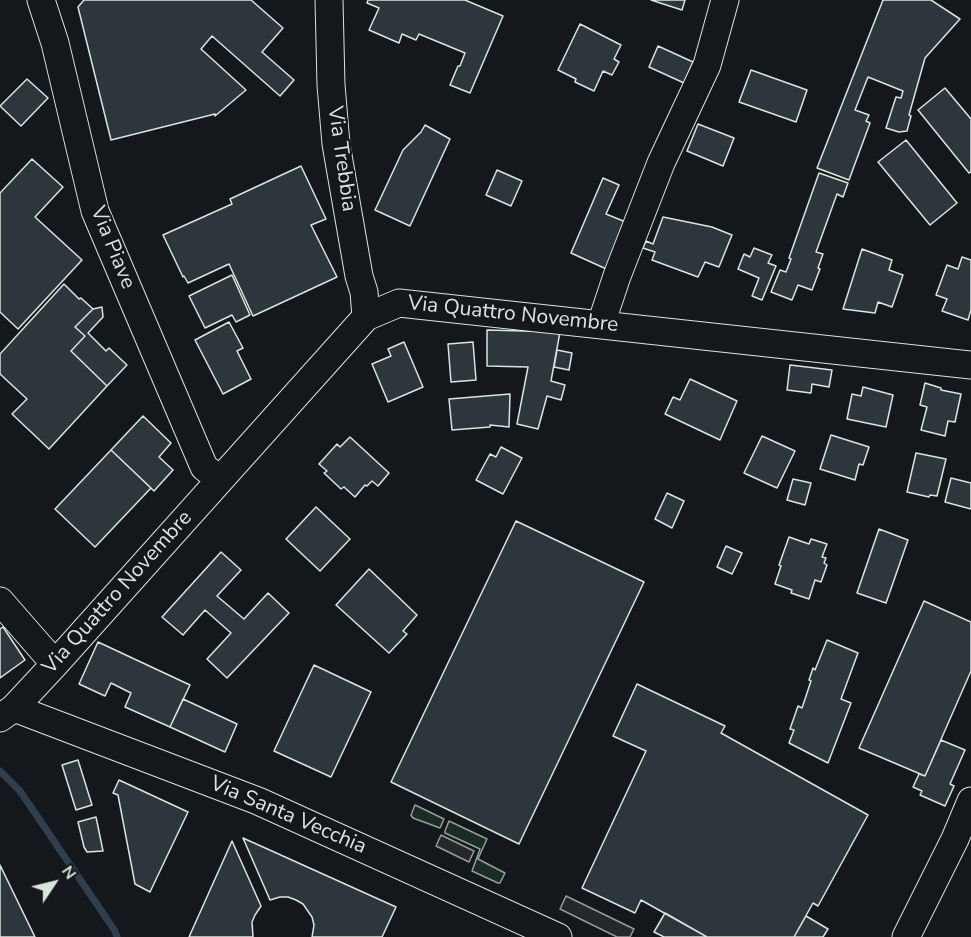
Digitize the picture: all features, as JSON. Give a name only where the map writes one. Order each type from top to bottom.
[{"type":"street","name":"Via Piave","points":[[41,0],[55,43],[95,211],[204,467],[220,480]]},
{"type":"street","name":"Via Trebbia","points":[[329,0],[331,85],[336,144],[359,276],[364,292],[366,317]]},
{"type":"street","points":[[601,324],[617,276],[662,163],[707,65],[724,0]]},
{"type":"street","name":"Via Quattro Novembre","points":[[7,713],[55,664],[366,317],[399,303],[971,365]]},
{"type":"street","points":[[0,601],[55,664]]},
{"type":"street","name":"Via Santa Vecchia","points":[[7,713],[258,801],[558,937]]},
{"type":"street","points":[[906,937],[963,838],[971,801]]},
{"type":"green space","points":[[415,805],[444,819],[440,828],[413,818],[411,815]]},
{"type":"green space","points":[[449,821],[487,839],[478,859],[505,873],[500,883],[472,871],[480,849],[445,833]]},
{"type":"shaded area","points":[[441,835],[474,851],[469,862],[436,846]]},
{"type":"shaded area","points":[[566,896],[634,929],[630,937],[617,937],[560,909]]},
{"type":"building","points":[[84,0],[251,0],[283,28],[262,52],[294,80],[280,96],[212,36],[201,49],[246,90],[215,116],[215,114],[111,140],[78,7]]},
{"type":"building","points":[[368,0],[465,0],[503,16],[470,93],[450,85],[465,53],[419,34],[416,40],[402,34],[399,43],[369,30],[379,8],[367,3]]},
{"type":"building","points":[[651,0],[685,0],[682,10]]},
{"type":"building","points":[[883,0],[931,0],[960,19],[925,58],[909,115],[911,116],[907,131],[899,132],[886,128],[896,97],[901,98],[903,91],[868,77],[855,110],[869,115],[866,121],[870,123],[849,180],[817,168]]},
{"type":"building","points":[[580,24],[621,45],[614,59],[619,62],[612,75],[603,71],[594,91],[558,70]]},
{"type":"building","points":[[658,46],[693,62],[684,83],[649,67]]},
{"type":"building","points":[[751,70],[807,90],[796,122],[739,102]]},
{"type":"building","points":[[27,79],[48,98],[21,126],[0,106]]},
{"type":"building","points":[[945,88],[971,119],[971,172],[969,173],[918,110]]},
{"type":"building","points":[[698,124],[734,138],[723,166],[687,151]]},
{"type":"building","points":[[425,125],[450,139],[410,226],[375,210],[403,150]]},
{"type":"building","points":[[906,140],[957,203],[930,225],[878,162]]},
{"type":"building","points":[[32,159],[63,187],[35,217],[82,260],[18,329],[0,312],[0,193]]},
{"type":"building","points":[[301,166],[326,219],[311,225],[337,277],[253,316],[229,264],[188,283],[163,235],[232,204],[230,199]]},
{"type":"building","points":[[497,170],[522,181],[511,206],[486,195]]},
{"type":"building","points":[[819,173],[848,183],[843,197],[837,194],[816,252],[823,254],[812,290],[798,285],[792,300],[771,292],[780,270],[786,272]]},
{"type":"building","points":[[603,178],[619,185],[606,214],[633,225],[613,272],[571,253]]},
{"type":"building","points":[[663,217],[712,227],[732,235],[719,267],[705,262],[698,277],[652,260],[655,252],[643,248],[646,241],[653,244]]},
{"type":"building","points":[[754,248],[772,255],[768,263],[776,266],[762,300],[752,296],[759,278],[738,269],[744,254],[750,257]]},
{"type":"building","points":[[862,249],[892,260],[889,270],[903,275],[892,307],[878,302],[875,313],[843,309]]},
{"type":"building","points":[[962,257],[971,260],[971,310],[968,320],[942,311],[947,299],[936,295],[947,265],[958,269]]},
{"type":"building","points":[[232,275],[250,315],[236,322],[232,315],[205,328],[189,296]]},
{"type":"building","points":[[64,284],[93,309],[75,327],[85,336],[71,351],[107,386],[49,449],[12,414],[27,399],[0,374],[0,354]]},
{"type":"building","points":[[102,307],[103,317],[88,333],[106,351],[109,348],[127,365],[107,386],[71,351],[85,336],[75,327],[93,309]]},
{"type":"building","points":[[229,322],[243,348],[237,351],[251,379],[223,394],[195,340]]},
{"type":"building","points":[[487,330],[560,332],[551,381],[565,385],[561,400],[547,396],[538,429],[517,424],[528,367],[487,366]]},
{"type":"building","points":[[404,342],[423,387],[388,402],[372,364],[391,356],[388,349]]},
{"type":"building","points":[[473,342],[476,380],[451,382],[448,344]]},
{"type":"building","points":[[557,350],[572,353],[569,370],[554,367]]},
{"type":"building","points":[[790,365],[832,370],[829,387],[812,384],[811,393],[787,390]]},
{"type":"building","points":[[690,379],[737,401],[720,440],[665,414],[673,397],[680,400]]},
{"type":"building","points":[[925,383],[941,388],[941,390],[961,394],[955,422],[948,421],[945,436],[921,430],[927,407],[920,405]]},
{"type":"building","points":[[863,387],[893,395],[886,427],[847,419],[852,394],[861,396]]},
{"type":"building","points":[[510,394],[509,427],[490,425],[490,427],[452,430],[449,399]]},
{"type":"building","points":[[143,416],[171,443],[159,457],[173,470],[154,491],[111,450]]},
{"type":"building","points":[[831,435],[869,447],[863,465],[859,464],[855,480],[820,469]]},
{"type":"building","points":[[762,436],[795,451],[777,488],[744,473]]},
{"type":"building","points":[[350,437],[389,473],[378,486],[372,481],[367,486],[365,485],[355,497],[344,487],[341,489],[324,473],[327,471],[319,464],[337,444],[340,447]]},
{"type":"building","points":[[501,447],[522,458],[503,494],[476,480],[490,454],[496,457]]},
{"type":"building","points":[[111,450],[151,488],[95,547],[55,509]]},
{"type":"building","points":[[916,453],[946,459],[937,496],[930,495],[929,497],[907,492]]},
{"type":"building","points":[[951,478],[971,483],[971,509],[945,502]]},
{"type":"building","points":[[793,479],[811,483],[805,505],[787,500]]},
{"type":"building","points":[[667,493],[684,501],[672,528],[655,519]]},
{"type":"building","points":[[316,507],[350,539],[320,571],[286,539]]},
{"type":"building","points":[[516,521],[644,582],[519,844],[391,782]]},
{"type":"building","points":[[879,529],[908,540],[886,603],[857,593]]},
{"type":"building","points":[[789,537],[809,544],[811,539],[827,544],[822,557],[826,558],[824,563],[827,565],[821,582],[815,580],[809,599],[775,584]]},
{"type":"building","points":[[726,546],[742,553],[732,574],[717,567]]},
{"type":"building","points":[[221,552],[241,570],[217,596],[244,619],[268,593],[289,613],[227,678],[207,659],[231,633],[205,610],[183,635],[162,617]]},
{"type":"building","points":[[369,569],[417,615],[403,631],[407,634],[389,653],[336,605]]},
{"type":"building","points":[[924,601],[971,622],[971,671],[925,776],[859,748]]},
{"type":"building","points":[[3,627],[25,660],[0,678],[0,629]]},
{"type":"building","points":[[827,640],[858,653],[841,699],[851,703],[828,763],[789,743],[794,730],[790,729],[798,706],[802,708],[813,668],[815,670]]},
{"type":"building","points":[[98,642],[190,685],[170,727],[125,707],[131,693],[111,683],[105,696],[79,684]]},
{"type":"building","points":[[314,665],[371,692],[331,777],[274,751]]},
{"type":"building","points":[[637,684],[725,726],[721,733],[868,815],[818,906],[813,903],[794,937],[707,937],[641,900],[635,913],[582,888],[646,751],[613,736]]},
{"type":"building","points":[[183,699],[237,724],[225,752],[170,727]]},
{"type":"building","points":[[941,740],[965,750],[950,784],[954,786],[945,806],[920,795],[922,791],[913,787],[919,774],[925,776]]},
{"type":"building","points":[[78,760],[92,805],[76,810],[62,765]]},
{"type":"building","points":[[119,780],[188,812],[150,892],[135,884],[118,795],[113,793]]},
{"type":"building","points":[[96,817],[103,851],[87,852],[78,822]]},
{"type":"building","points":[[243,838],[396,907],[382,937],[312,937],[314,925],[312,917],[303,904],[288,897],[270,900]]},
{"type":"building","points":[[232,841],[261,906],[252,922],[253,937],[189,937]]},
{"type":"building","points":[[0,865],[35,937],[0,937]]},
{"type":"building","points":[[665,913],[707,937],[664,937],[654,932]]},
{"type":"building","points":[[806,916],[828,929],[823,937],[794,937]]},
{"type":"waterway","points":[[0,771],[20,791],[117,937]]}]
